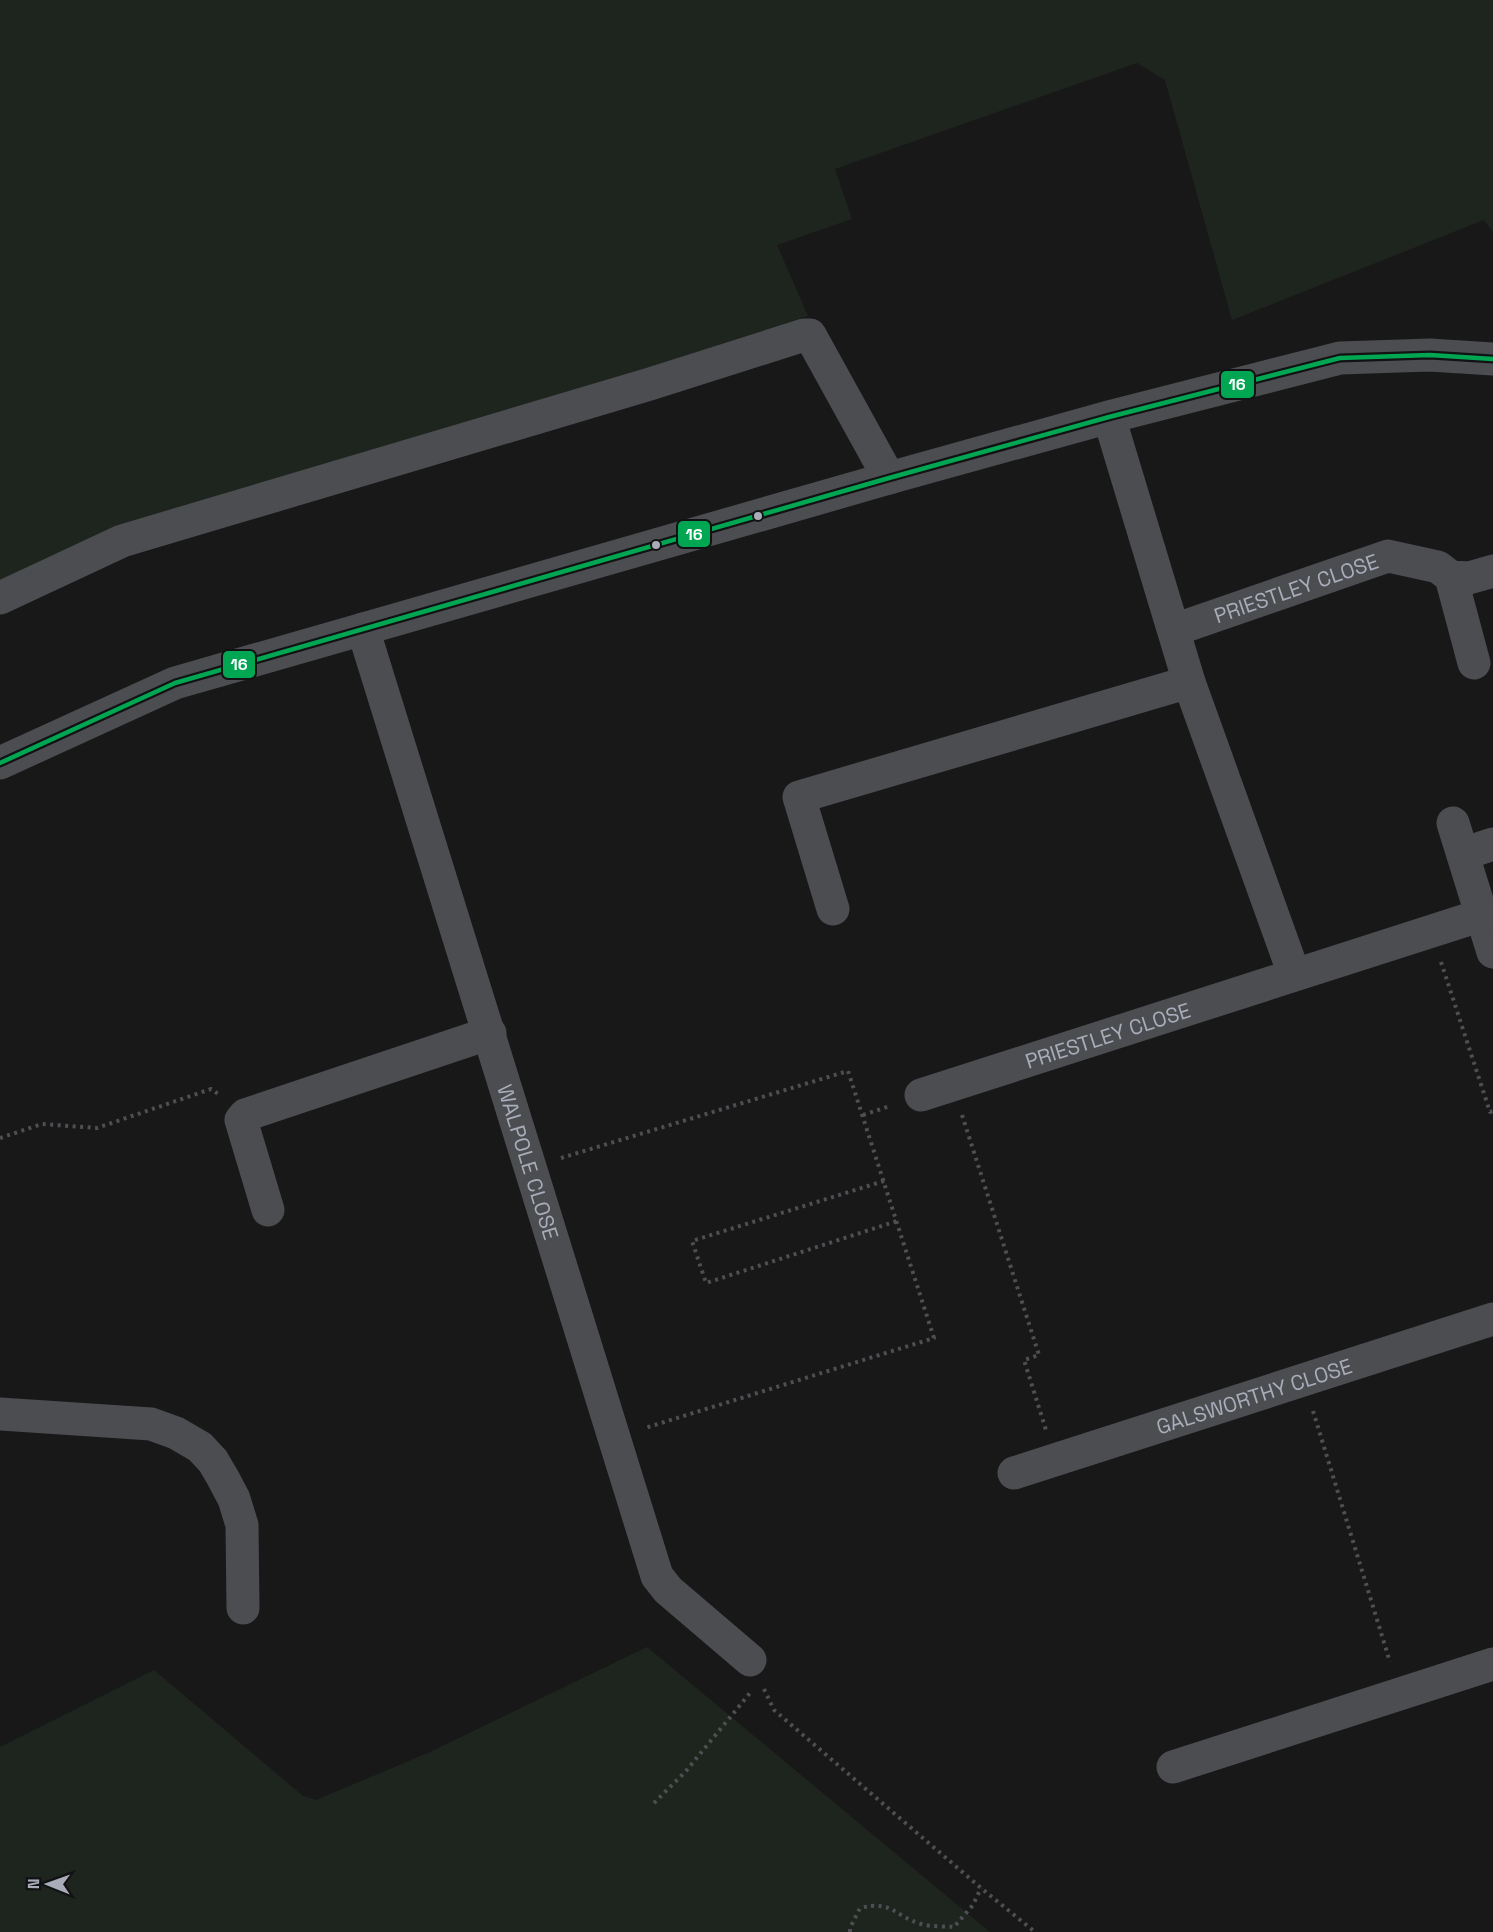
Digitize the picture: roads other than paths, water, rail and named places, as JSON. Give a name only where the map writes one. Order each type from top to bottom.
[{"type":"street","points":[[0,598],[122,541],[638,388],[804,335],[810,335],[889,477]]},
{"type":"street","points":[[0,763],[175,683],[889,477],[1109,417],[1340,358],[1430,355],[1493,358]]},
{"type":"street","points":[[1109,417],[1189,682],[1294,974]]},
{"type":"street","name":"PRIESTLEY CLOSE","points":[[1174,630],[1388,556],[1437,567],[1451,577]]},
{"type":"street","points":[[1474,663],[1451,577],[1470,578],[1493,571]]},
{"type":"street","name":"WALPOLE CLOSE","points":[[363,629],[657,1576],[668,1590],[755,1670]]},
{"type":"street","points":[[833,909],[799,797],[1189,682]]},
{"type":"street","name":"PRIESTLEY CLOSE","points":[[921,1095],[1431,931],[1489,936],[1478,849],[1453,823]]},
{"type":"street","points":[[268,1210],[242,1120],[245,1114],[490,1034]]},
{"type":"street","name":"GALSWORTHY CLOSE","points":[[1014,1473],[1493,1319]]},
{"type":"street","points":[[0,1414],[151,1424],[176,1433],[200,1447],[213,1461],[223,1478],[234,1499],[242,1525],[243,1608]]},
{"type":"street","points":[[1173,1767],[1493,1664]]}]
